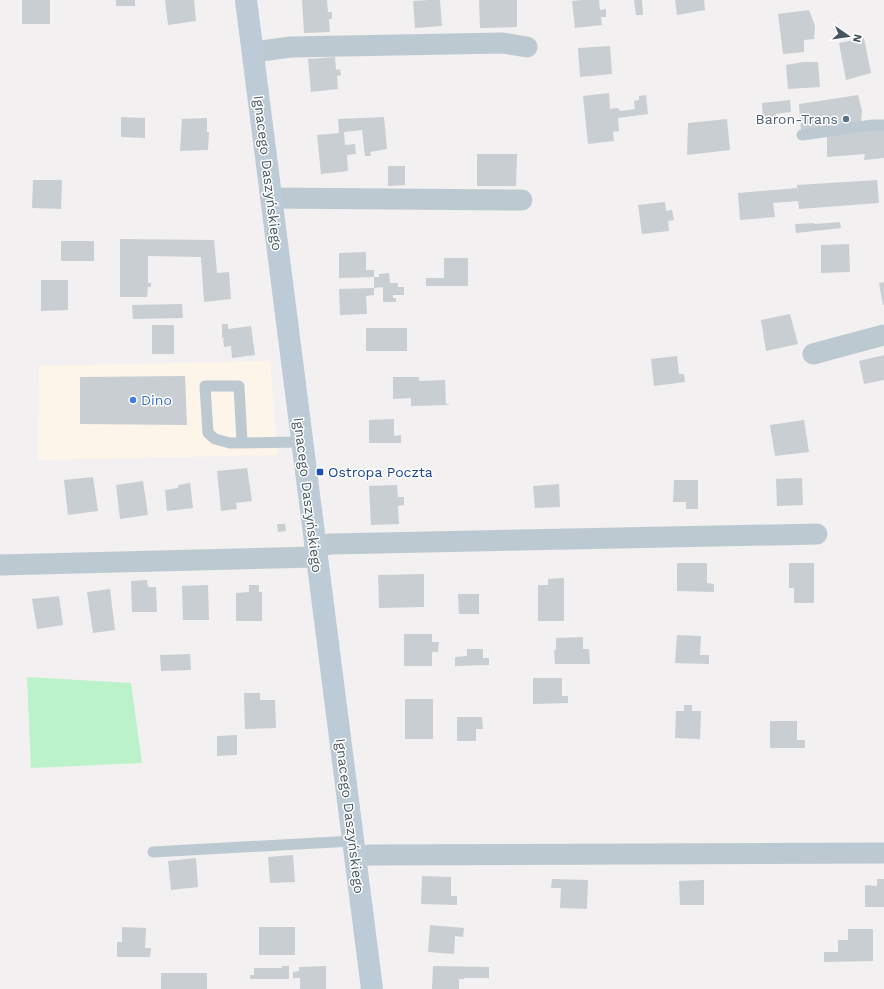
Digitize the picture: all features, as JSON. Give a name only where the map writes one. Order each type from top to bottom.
[{"type":"main road","name":"Ignacego Daszyńskiego","points":[[246,0],[372,989]]},
{"type":"street","points":[[253,52],[298,47],[503,43],[527,47]]},
{"type":"street","points":[[271,198],[522,200]]},
{"type":"street","points":[[813,354],[884,335]]},
{"type":"street","points":[[0,565],[316,551],[355,544],[817,534]]},
{"type":"street","points":[[354,848],[371,854],[884,853]]},
{"type":"lane","points":[[802,135],[873,125],[884,125]]},
{"type":"lane","points":[[242,442],[239,386],[205,386],[208,433],[215,439],[230,443],[302,442]]},
{"type":"lane","points":[[153,852],[354,848]]},
{"type":"shaded area","points":[[270,361],[278,455],[38,460],[39,366]]},
{"type":"green space","points":[[27,677],[131,683],[142,763],[31,768]]},
{"type":"building","points":[[22,0],[50,0],[50,24],[22,24]]},
{"type":"building","points":[[116,0],[135,0],[135,6],[116,6]]},
{"type":"building","points":[[165,0],[194,0],[196,21],[168,25]]},
{"type":"building","points":[[302,0],[327,0],[328,12],[332,12],[332,19],[329,19],[330,32],[304,33]]},
{"type":"building","points":[[440,0],[442,26],[415,28],[413,1]]},
{"type":"building","points":[[479,0],[517,0],[517,27],[480,28]]},
{"type":"building","points":[[599,0],[600,10],[606,9],[606,17],[601,17],[602,25],[575,28],[572,1]]},
{"type":"building","points":[[634,0],[642,0],[643,15],[636,15]]},
{"type":"building","points":[[675,0],[704,0],[705,10],[677,15]]},
{"type":"building","points":[[809,10],[815,26],[814,39],[804,40],[804,52],[783,54],[778,14]]},
{"type":"building","points":[[864,38],[871,73],[846,80],[839,43]]},
{"type":"building","points":[[610,46],[612,74],[580,77],[578,48]]},
{"type":"building","points":[[335,57],[336,70],[340,69],[341,75],[337,76],[338,89],[311,92],[308,59]]},
{"type":"building","points":[[803,62],[818,62],[820,87],[788,89],[786,65]]},
{"type":"building","points":[[609,93],[610,109],[617,108],[621,111],[635,109],[634,101],[639,100],[639,96],[646,95],[648,114],[618,118],[619,131],[613,132],[614,141],[588,144],[583,96]]},
{"type":"building","points":[[858,95],[862,111],[861,124],[801,131],[799,104]]},
{"type":"building","points":[[790,100],[791,112],[776,114],[776,118],[763,119],[762,103]]},
{"type":"building","points":[[121,117],[145,118],[145,138],[121,137]]},
{"type":"building","points":[[384,117],[387,149],[370,152],[371,156],[365,156],[362,130],[344,132],[345,145],[355,144],[356,154],[347,155],[348,171],[321,174],[317,135],[339,133],[338,119]]},
{"type":"building","points":[[207,118],[207,132],[209,132],[208,150],[180,151],[182,119]]},
{"type":"building","points":[[727,119],[730,150],[687,155],[688,123]]},
{"type":"building","points":[[884,129],[884,158],[864,160],[865,154],[827,157],[827,133]]},
{"type":"building","points":[[477,154],[517,154],[516,186],[477,186]]},
{"type":"building","points":[[388,166],[405,166],[405,185],[388,186]]},
{"type":"building","points":[[33,180],[62,180],[61,209],[32,208]]},
{"type":"building","points":[[877,180],[879,203],[799,209],[798,201],[773,203],[775,217],[740,220],[738,193],[797,188],[798,194],[797,185]]},
{"type":"building","points":[[665,202],[666,211],[672,210],[674,220],[668,221],[669,231],[642,234],[638,205]]},
{"type":"building","points":[[840,222],[841,228],[796,233],[795,224]]},
{"type":"building","points":[[120,239],[214,240],[217,273],[229,272],[231,299],[204,302],[201,257],[148,256],[148,283],[151,283],[151,287],[148,287],[147,297],[120,297]]},
{"type":"building","points":[[61,241],[94,241],[94,261],[61,261]]},
{"type":"building","points":[[849,244],[850,272],[821,273],[821,245]]},
{"type":"building","points":[[366,252],[366,270],[374,270],[374,277],[339,278],[339,253]]},
{"type":"building","points":[[444,258],[468,258],[468,286],[426,286],[426,278],[444,278]]},
{"type":"building","points":[[389,273],[390,283],[398,283],[398,287],[404,287],[404,295],[393,295],[393,298],[396,298],[396,302],[383,302],[383,287],[374,288],[374,277],[379,277],[379,274]]},
{"type":"building","points":[[41,280],[68,280],[68,310],[41,311]]},
{"type":"building","points":[[884,282],[884,305],[883,305],[879,283]]},
{"type":"building","points":[[374,288],[374,295],[366,296],[367,314],[340,315],[339,289]]},
{"type":"building","points":[[182,304],[183,318],[133,319],[132,305]]},
{"type":"building","points":[[790,314],[798,344],[766,351],[761,320]]},
{"type":"building","points":[[222,324],[228,324],[228,329],[251,326],[255,355],[232,358],[231,346],[224,347],[223,340],[225,338],[222,338]]},
{"type":"building","points":[[152,325],[174,325],[174,354],[152,354]]},
{"type":"building","points":[[366,328],[407,328],[407,351],[366,351]]},
{"type":"building","points":[[884,355],[884,380],[864,384],[859,361]]},
{"type":"building","points":[[677,356],[679,374],[684,374],[685,382],[654,386],[651,359]]},
{"type":"building","name":"Dino","points":[[185,376],[187,425],[80,424],[80,377]]},
{"type":"building","points":[[393,377],[419,377],[419,381],[445,380],[446,404],[449,405],[411,406],[411,398],[393,399]]},
{"type":"building","points":[[394,419],[394,436],[401,435],[401,443],[369,443],[369,420]]},
{"type":"building","points":[[804,420],[809,452],[775,456],[770,425]]},
{"type":"building","points":[[247,468],[252,501],[236,503],[237,509],[221,511],[217,471]]},
{"type":"building","points":[[93,477],[98,511],[68,515],[64,480]]},
{"type":"building","points":[[802,478],[803,505],[777,506],[776,479]]},
{"type":"building","points":[[674,480],[698,480],[698,509],[686,509],[686,502],[673,502]]},
{"type":"building","points":[[143,481],[148,515],[120,519],[116,485]]},
{"type":"building","points":[[190,483],[193,508],[167,511],[165,490],[178,488],[178,485]]},
{"type":"building","points":[[559,484],[560,507],[535,508],[533,486]]},
{"type":"building","points":[[397,485],[398,497],[404,497],[404,505],[398,506],[399,524],[371,525],[369,486]]},
{"type":"building","points":[[277,524],[285,524],[286,531],[278,532]]},
{"type":"building","points":[[677,563],[707,563],[707,583],[714,584],[714,592],[677,591]]},
{"type":"building","points":[[789,563],[814,563],[814,603],[794,603],[794,588],[789,588]]},
{"type":"building","points":[[424,574],[424,607],[379,608],[378,575]]},
{"type":"building","points":[[564,578],[564,621],[538,621],[538,585],[548,585],[548,579]]},
{"type":"building","points":[[147,580],[148,587],[156,587],[157,612],[132,612],[131,581]]},
{"type":"building","points":[[208,585],[209,620],[183,620],[182,586]]},
{"type":"building","points":[[249,585],[259,585],[259,592],[262,592],[262,621],[236,621],[236,593],[249,592]]},
{"type":"building","points":[[110,589],[115,630],[93,633],[87,592]]},
{"type":"building","points":[[458,594],[479,594],[479,614],[459,614]]},
{"type":"building","points":[[59,596],[63,625],[37,629],[32,599]]},
{"type":"building","points":[[404,634],[432,634],[432,642],[439,642],[438,652],[432,652],[432,666],[404,666]]},
{"type":"building","points":[[677,635],[701,636],[700,655],[709,655],[709,664],[675,663]]},
{"type":"building","points":[[583,637],[583,649],[589,649],[590,664],[555,664],[554,650],[556,650],[556,638]]},
{"type":"building","points":[[467,649],[483,649],[483,658],[489,658],[489,665],[455,666],[455,657],[467,656]]},
{"type":"building","points":[[190,654],[191,670],[161,671],[160,655]]},
{"type":"building","points":[[533,678],[562,678],[562,696],[568,696],[568,703],[533,704]]},
{"type":"building","points":[[244,693],[260,693],[260,700],[275,700],[276,728],[245,729]]},
{"type":"building","points":[[405,699],[433,699],[433,739],[405,739]]},
{"type":"building","points":[[684,705],[692,705],[692,711],[701,711],[700,739],[675,738],[676,711],[684,711]]},
{"type":"building","points":[[457,717],[482,717],[483,729],[476,729],[476,741],[457,741]]},
{"type":"building","points":[[770,721],[797,721],[797,740],[805,740],[805,748],[770,748]]},
{"type":"building","points":[[237,735],[237,755],[217,756],[217,736]]},
{"type":"building","points":[[293,855],[295,882],[270,883],[268,857]]},
{"type":"building","points":[[196,858],[198,887],[171,890],[168,861]]},
{"type":"building","points":[[422,876],[451,877],[451,896],[457,896],[457,905],[421,904]]},
{"type":"building","points":[[552,879],[588,880],[587,909],[560,908],[561,888],[551,888]]},
{"type":"building","points":[[877,879],[884,879],[884,907],[865,907],[865,885],[877,886]]},
{"type":"building","points":[[704,880],[704,905],[680,905],[679,881]]},
{"type":"building","points":[[430,925],[464,928],[463,937],[455,936],[454,954],[428,952]]},
{"type":"building","points":[[122,927],[146,928],[145,948],[151,948],[150,957],[117,957],[117,942],[122,942]]},
{"type":"building","points":[[259,927],[295,927],[295,955],[259,955]]},
{"type":"building","points":[[848,929],[873,929],[873,961],[824,962],[824,952],[838,952],[838,940],[848,940]]},
{"type":"building","points":[[282,966],[289,966],[289,979],[250,979],[250,975],[254,975],[254,968],[282,968]]},
{"type":"building","points":[[326,966],[326,989],[300,989],[300,978],[293,978],[293,972],[299,971],[299,967]]},
{"type":"building","points":[[433,966],[489,967],[489,978],[459,979],[459,989],[432,989]]},
{"type":"building","points":[[161,973],[207,973],[207,989],[161,989]]},
{"type":"place","name":"Baron-Trans","points":[[846,119]]},
{"type":"place","name":"Dino","points":[[133,400]]},
{"type":"place","name":"Ostropa Poczta","points":[[320,472]]}]
